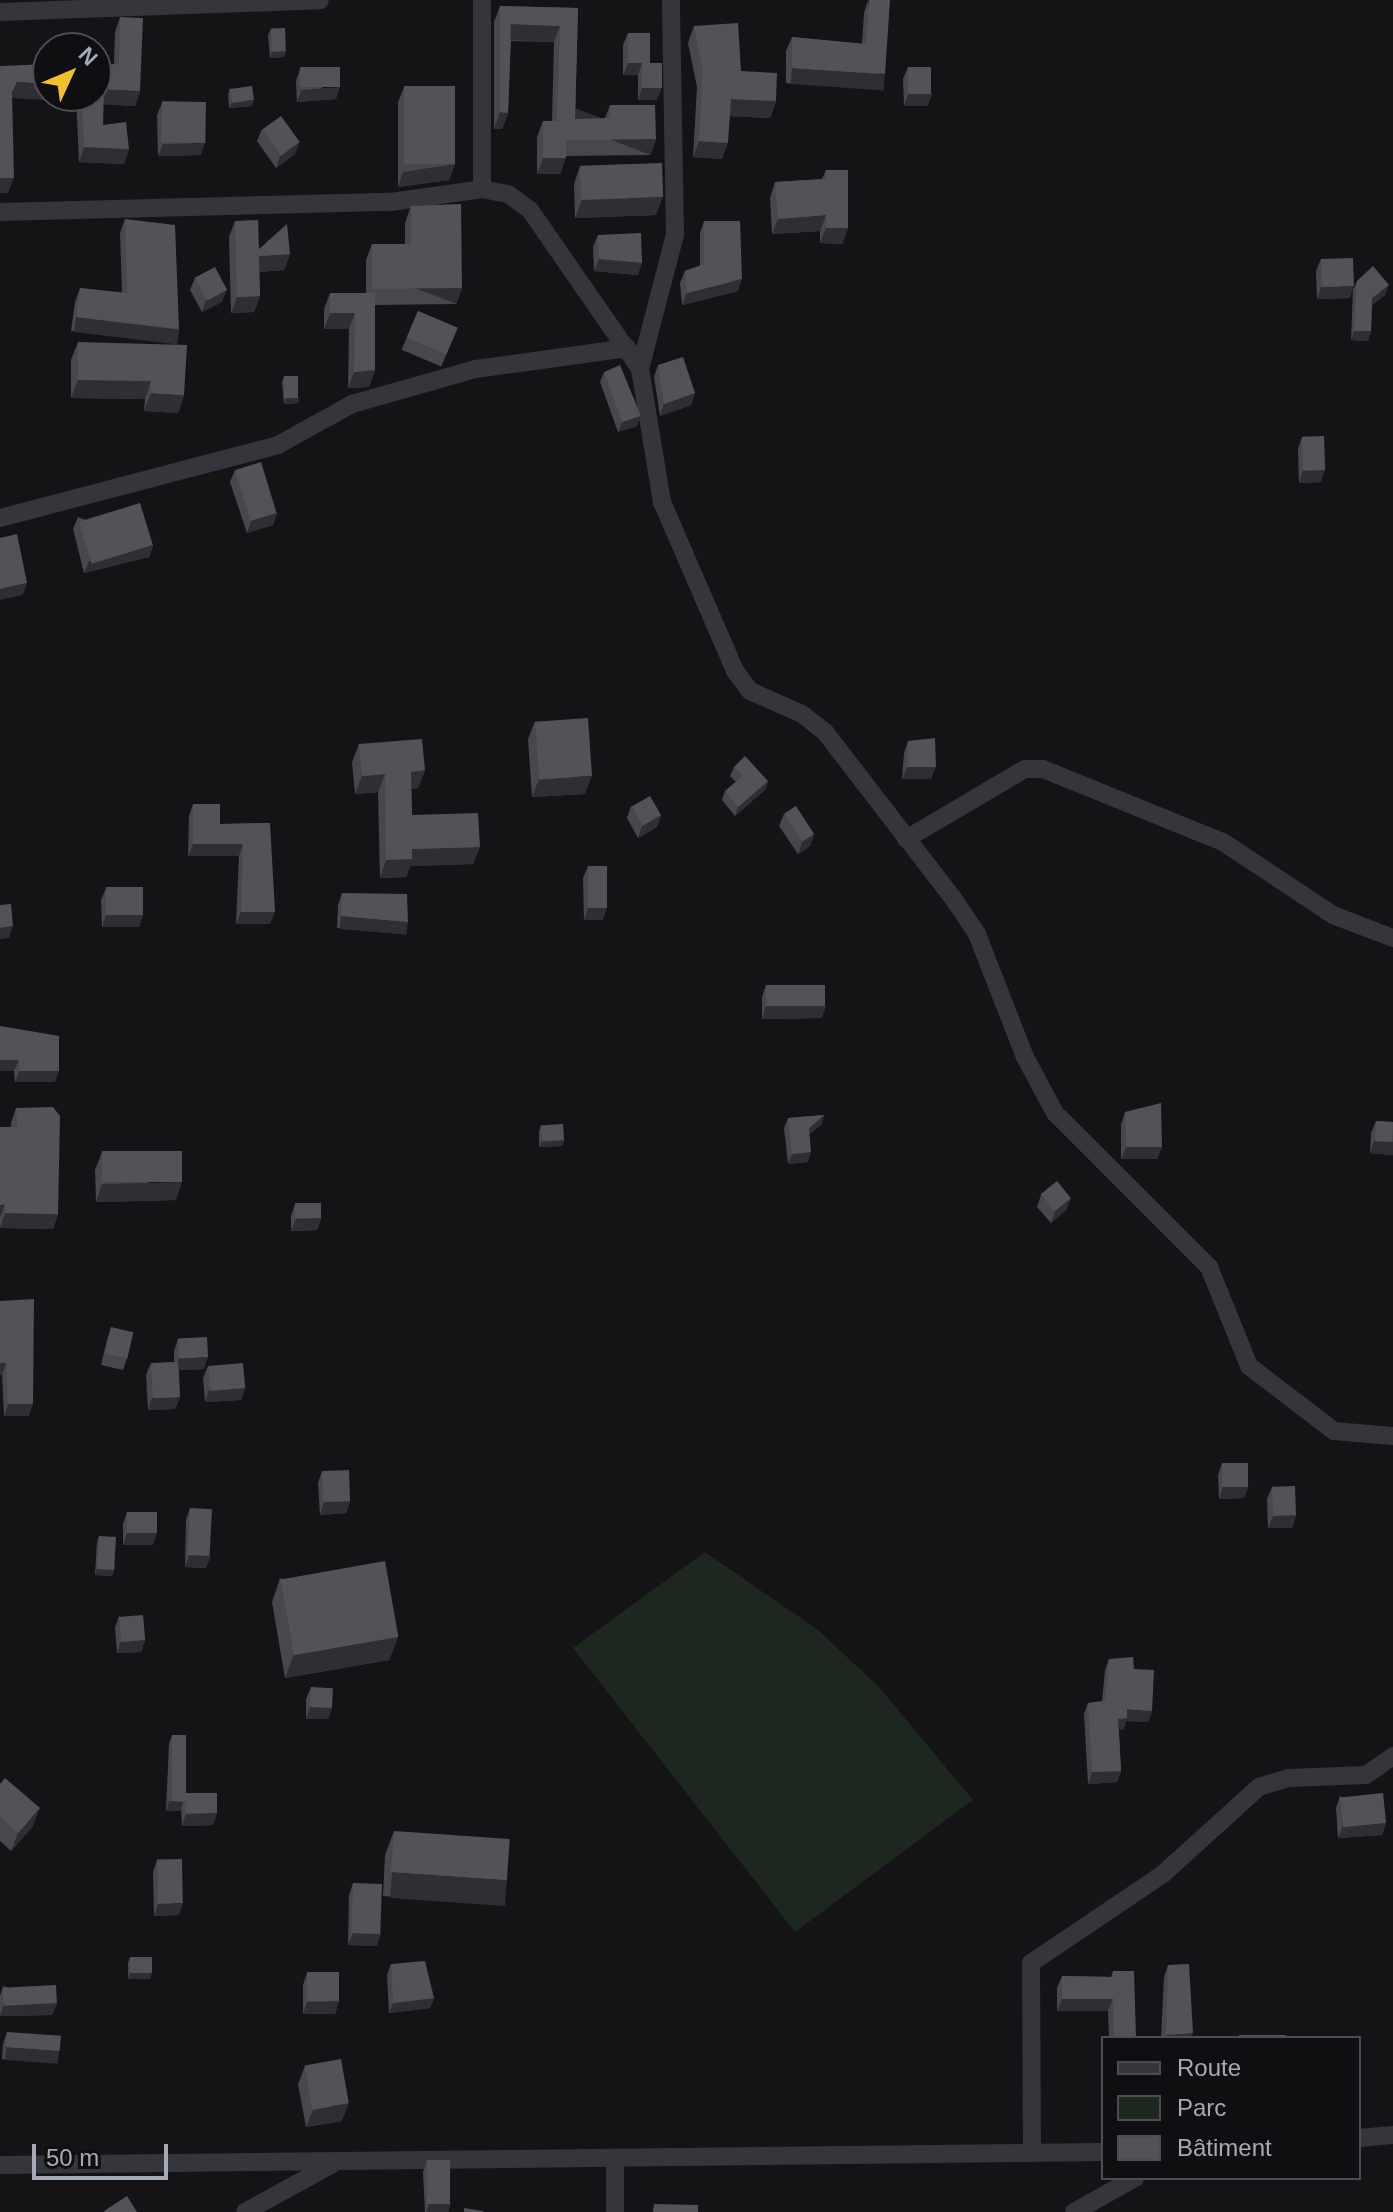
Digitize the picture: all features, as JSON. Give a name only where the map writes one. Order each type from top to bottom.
[{"type":"street","points":[[0,12],[320,0]]},
{"type":"street","points":[[482,0],[482,189]]},
{"type":"street","points":[[640,369],[675,235],[671,0]]},
{"type":"street","points":[[0,212],[391,202],[482,189],[530,210],[573,282],[628,348],[640,369],[662,502],[735,671],[750,691],[802,714],[825,732],[977,934],[1025,1057],[1055,1113],[1209,1267],[1249,1366],[1334,1431],[1393,1436]]},
{"type":"street","points":[[0,518],[278,445],[352,404],[476,369],[628,348]]},
{"type":"street","points":[[906,839],[1025,769],[1043,769],[1223,842],[1333,915],[1393,938]]},
{"type":"street","points":[[1032,2153],[1031,1963],[1163,1874],[1259,1787],[1289,1778],[1366,1775],[1393,1756]]},
{"type":"street","points":[[1361,2138],[1393,2135]]},
{"type":"street","points":[[0,2165],[1101,2152]]},
{"type":"street","points":[[615,2158],[615,2212]]},
{"type":"street","points":[[245,2212],[341,2161]]},
{"type":"street","points":[[1074,2212],[1131,2180]]},
{"type":"green space","points":[[705,1552],[818,1630],[879,1687],[973,1800],[795,1932],[573,1648]]},
{"type":"building","points":[[869,0],[890,0],[885,74],[792,68],[792,37],[866,44]]},
{"type":"building","points":[[500,6],[578,8],[575,119],[610,118],[610,105],[655,105],[656,139],[566,140],[566,158],[543,158],[543,121],[557,121],[560,26],[511,24],[508,113],[500,112]]},
{"type":"building","points":[[120,17],[143,18],[140,91],[112,89],[112,64],[119,64]]},
{"type":"building","points":[[738,23],[741,71],[777,73],[776,101],[731,99],[728,143],[699,141],[703,70],[694,26]]},
{"type":"building","points":[[271,28],[285,28],[286,51],[272,51]]},
{"type":"building","points":[[628,33],[650,33],[650,63],[628,63]]},
{"type":"building","points":[[642,63],[662,63],[662,88],[642,88]]},
{"type":"building","points":[[32,65],[32,83],[17,82],[12,93],[14,178],[0,178],[0,66]]},
{"type":"building","points":[[300,67],[340,67],[340,87],[300,87]]},
{"type":"building","points":[[908,67],[931,67],[931,94],[908,94]]},
{"type":"building","points":[[252,86],[254,100],[232,103],[230,89]]},
{"type":"building","points":[[404,86],[455,86],[455,164],[404,164]]},
{"type":"building","points":[[162,101],[206,102],[205,143],[161,142]]},
{"type":"building","points":[[83,112],[103,112],[103,125],[126,122],[129,149],[84,147]]},
{"type":"building","points":[[281,116],[300,142],[281,155],[262,130]]},
{"type":"building","points":[[662,163],[663,197],[581,200],[580,166]]},
{"type":"building","points":[[826,170],[848,170],[848,228],[826,228],[826,215],[778,219],[775,182],[826,179]]},
{"type":"building","points":[[461,204],[462,288],[372,289],[372,244],[411,244],[411,206]]},
{"type":"building","points":[[125,219],[175,225],[179,329],[76,317],[80,288],[127,293]]},
{"type":"building","points":[[258,220],[259,249],[287,224],[290,254],[259,256],[260,296],[237,297],[235,221]]},
{"type":"building","points":[[704,221],[740,221],[742,279],[687,293],[685,271],[704,264]]},
{"type":"building","points":[[641,233],[642,263],[599,259],[598,235]]},
{"type":"building","points":[[1353,258],[1354,286],[1322,287],[1321,259]]},
{"type":"building","points":[[1373,266],[1389,285],[1372,298],[1371,331],[1354,331],[1357,281]]},
{"type":"building","points":[[215,267],[227,290],[207,301],[195,278]]},
{"type":"building","points":[[330,293],[375,293],[375,370],[354,372],[355,313],[330,313]]},
{"type":"building","points":[[418,311],[458,328],[446,354],[407,338]]},
{"type":"building","points":[[78,342],[187,345],[184,395],[151,393],[151,381],[78,380]]},
{"type":"building","points":[[683,357],[695,393],[664,404],[658,365]]},
{"type":"building","points":[[620,365],[641,416],[622,422],[604,372]]},
{"type":"building","points":[[284,376],[298,376],[298,398],[284,398]]},
{"type":"building","points":[[1324,436],[1325,470],[1303,471],[1302,437]]},
{"type":"building","points":[[261,462],[276,513],[251,521],[235,470]]},
{"type":"building","points":[[140,503],[153,545],[92,564],[79,522]]},
{"type":"building","points":[[17,534],[27,583],[0,589],[0,538]]},
{"type":"building","points":[[588,718],[592,776],[539,780],[535,722]]},
{"type":"building","points":[[935,738],[936,767],[907,767],[908,741]]},
{"type":"building","points":[[422,739],[425,770],[411,772],[412,815],[478,813],[480,847],[412,849],[412,859],[386,860],[385,774],[362,776],[359,744]]},
{"type":"building","points":[[745,756],[768,781],[738,807],[725,791],[743,776],[734,767]]},
{"type":"building","points":[[650,796],[661,815],[643,826],[632,806]]},
{"type":"building","points":[[193,804],[220,804],[220,824],[270,823],[275,912],[241,912],[243,844],[193,844]]},
{"type":"building","points":[[796,806],[814,834],[802,841],[784,814]]},
{"type":"building","points":[[588,866],[607,866],[607,908],[588,908]]},
{"type":"building","points":[[106,887],[143,887],[143,915],[106,915]]},
{"type":"building","points":[[342,893],[407,894],[408,922],[341,916]]},
{"type":"building","points":[[11,904],[13,926],[0,928],[0,905]]},
{"type":"building","points":[[766,985],[825,985],[825,1006],[766,1006]]},
{"type":"building","points":[[0,1026],[59,1036],[59,1071],[19,1071],[19,1060],[0,1060]]},
{"type":"building","points":[[1161,1103],[1162,1147],[1126,1147],[1125,1112]]},
{"type":"building","points":[[53,1107],[60,1116],[58,1214],[5,1213],[5,1204],[0,1205],[0,1127],[17,1127],[16,1108]]},
{"type":"building","points":[[824,1115],[809,1128],[811,1152],[792,1154],[788,1118]]},
{"type":"building","points":[[1376,1121],[1393,1122],[1392,1142],[1375,1141]]},
{"type":"building","points":[[563,1124],[564,1140],[542,1141],[541,1126]]},
{"type":"building","points":[[102,1151],[182,1151],[182,1182],[102,1182]]},
{"type":"building","points":[[1057,1181],[1071,1198],[1055,1211],[1041,1194]]},
{"type":"building","points":[[295,1203],[321,1203],[321,1218],[295,1218]]},
{"type":"building","points":[[34,1299],[33,1404],[8,1404],[6,1363],[0,1363],[0,1301]]},
{"type":"building","points":[[111,1327],[133,1332],[127,1358],[105,1353]]},
{"type":"building","points":[[207,1337],[208,1357],[179,1358],[178,1339]]},
{"type":"building","points":[[178,1362],[180,1397],[153,1398],[151,1363]]},
{"type":"building","points":[[243,1363],[245,1388],[210,1391],[208,1366]]},
{"type":"building","points":[[1222,1463],[1248,1463],[1248,1487],[1222,1487]]},
{"type":"building","points":[[349,1470],[350,1501],[323,1502],[322,1471]]},
{"type":"building","points":[[1295,1486],[1296,1515],[1273,1516],[1272,1487]]},
{"type":"building","points":[[190,1508],[212,1509],[210,1556],[188,1555]]},
{"type":"building","points":[[127,1512],[157,1512],[157,1533],[127,1533]]},
{"type":"building","points":[[99,1536],[116,1537],[114,1570],[97,1569]]},
{"type":"building","points":[[385,1561],[398,1637],[294,1655],[281,1579]]},
{"type":"building","points":[[143,1615],[145,1640],[121,1642],[119,1617]]},
{"type":"building","points":[[1133,1657],[1134,1669],[1154,1670],[1152,1711],[1127,1709],[1127,1718],[1118,1719],[1121,1771],[1092,1772],[1088,1703],[1105,1701],[1109,1659]]},
{"type":"building","points":[[311,1687],[333,1688],[332,1708],[310,1707]]},
{"type":"building","points":[[172,1735],[186,1735],[186,1801],[172,1801]]},
{"type":"building","points":[[5,1778],[40,1808],[18,1833],[0,1817],[0,1784]]},
{"type":"building","points":[[186,1793],[217,1793],[217,1813],[186,1813]]},
{"type":"building","points":[[1383,1793],[1386,1823],[1343,1827],[1340,1797]]},
{"type":"building","points":[[394,1831],[510,1839],[507,1880],[391,1872]]},
{"type":"building","points":[[157,1859],[182,1859],[183,1903],[158,1903]]},
{"type":"building","points":[[353,1883],[382,1884],[380,1934],[351,1933]]},
{"type":"building","points":[[130,1957],[152,1957],[152,1973],[130,1973]]},
{"type":"building","points":[[425,1961],[434,1998],[393,2003],[391,1964]]},
{"type":"building","points":[[1189,1964],[1193,2033],[1166,2035],[1168,1965]]},
{"type":"building","points":[[1113,1971],[1134,1971],[1136,2036],[1114,2036],[1113,1999],[1062,1999],[1062,1976],[1113,1977]]},
{"type":"building","points":[[307,1972],[339,1972],[339,2001],[307,2001]]},
{"type":"building","points":[[56,1985],[57,2003],[4,2006],[3,1988]]},
{"type":"building","points":[[7,2032],[61,2036],[60,2051],[6,2047]]},
{"type":"building","points":[[1286,2035],[1286,2036],[1239,2036]]},
{"type":"building","points":[[341,2059],[349,2103],[312,2110],[305,2065]]},
{"type":"building","points":[[427,2160],[450,2160],[450,2204],[427,2204]]},
{"type":"building","points":[[127,2196],[137,2212],[104,2212],[104,2211]]},
{"type":"building","points":[[654,2204],[698,2205],[698,2212],[653,2212]]},
{"type":"building","points":[[464,2208],[483,2211],[483,2212],[464,2212]]}]
